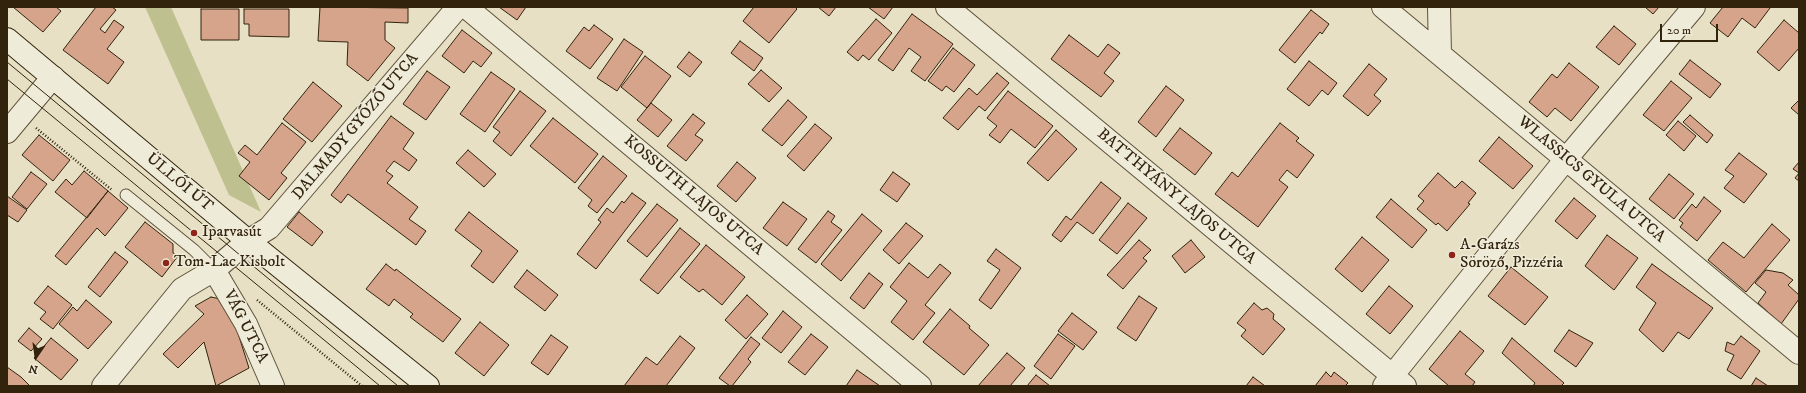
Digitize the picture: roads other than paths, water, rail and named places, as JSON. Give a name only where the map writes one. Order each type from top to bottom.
[{"type":"street","name":"DALMADY GYŐZŐ UTCA","points":[[103,386],[182,289],[214,270],[248,241],[269,228],[458,7]]},
{"type":"street","name":"KOSSUTH LAJOS UTCA","points":[[466,7],[920,386]]},
{"type":"street","name":"BATTHYÁNY LAJOS UTCA","points":[[947,7],[1394,383]]},
{"type":"street","name":"WLASSICS GYULA UTCA","points":[[1383,7],[1799,353]]},
{"type":"street","points":[[1439,7],[1440,54]]},
{"type":"street","points":[[1394,383],[1566,159],[1694,7]]},
{"type":"street","name":"ÜLLŐI ÚT","points":[[7,39],[248,241],[428,386]]},
{"type":"street","points":[[7,132],[53,77]]},
{"type":"street","name":"VÁG UTCA","points":[[214,270],[246,324],[273,386]]},
{"type":"lane","points":[[126,195],[194,250],[214,270]]},
{"type":"tram line","points":[[7,62],[398,386]]},
{"type":"tram line","points":[[7,79],[380,386]]},
{"type":"place","name":"Iparvasút","points":[[194,233]]},
{"type":"place","name":"A-Garázs Söröző, Pizzéria","points":[[1452,255]]},
{"type":"place","name":"Tom-Lac Kisbolt","points":[[166,263]]}]
